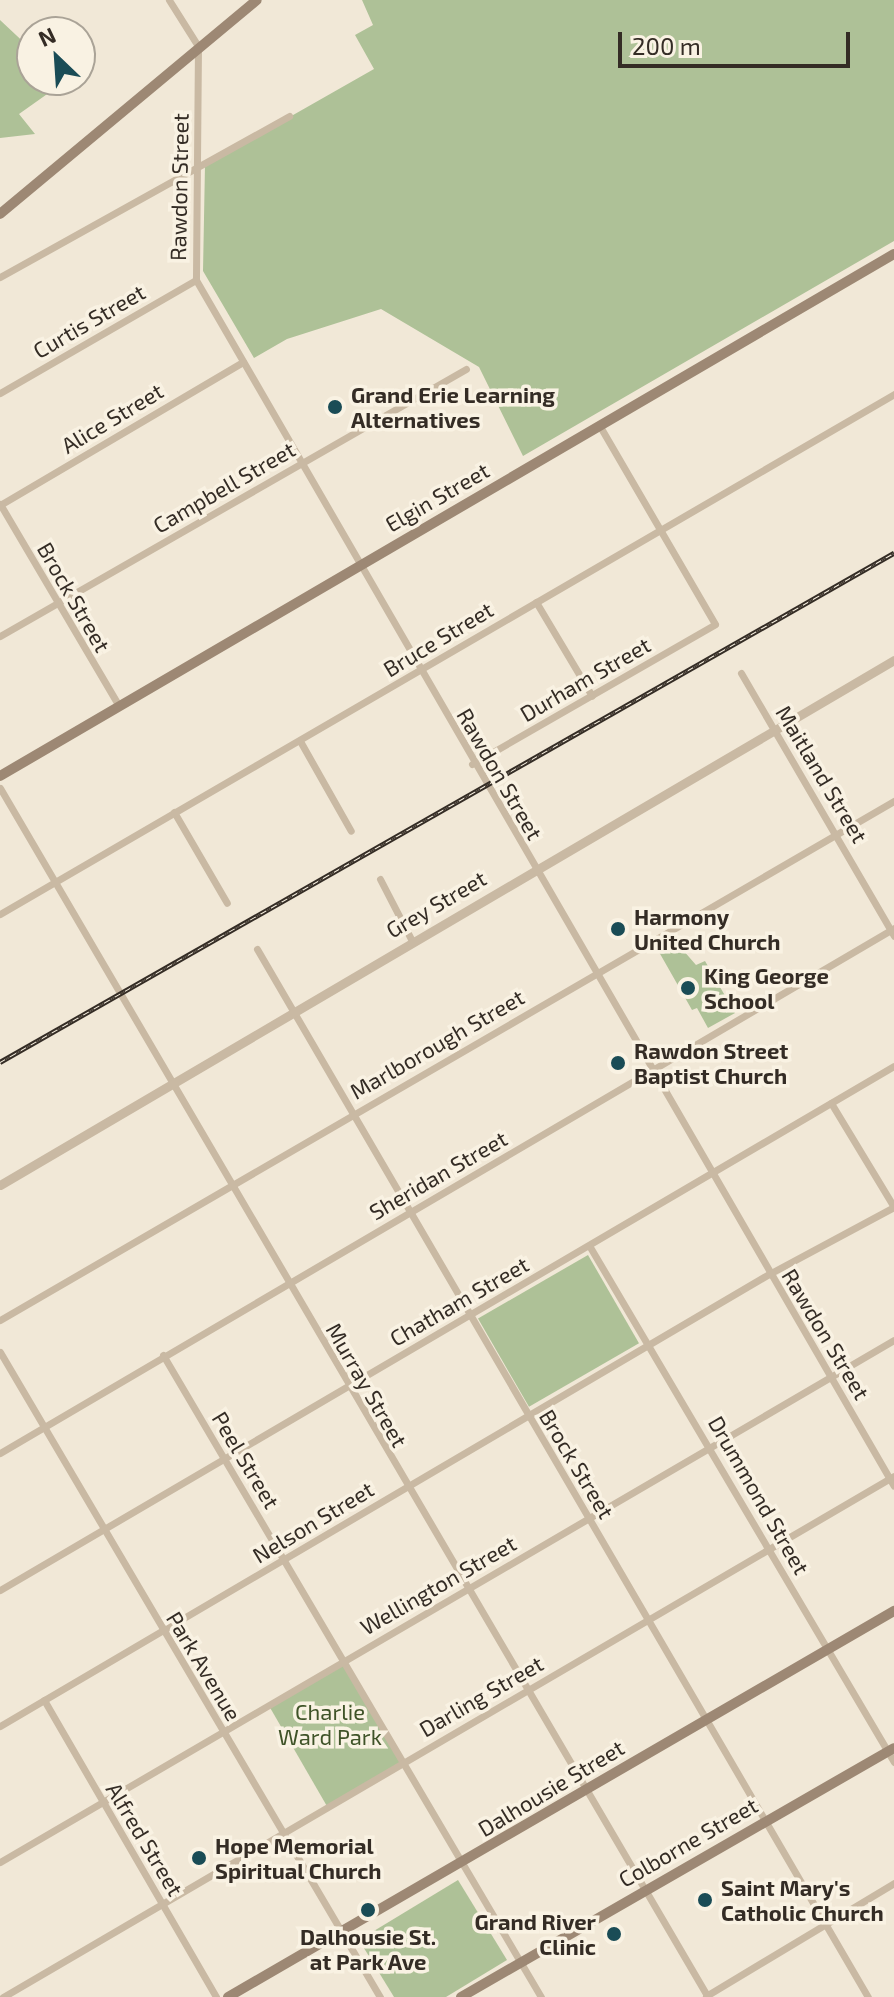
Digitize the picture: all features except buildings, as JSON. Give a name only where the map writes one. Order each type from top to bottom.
[{"type":"main road","points":[[0,214],[198,46],[257,0]]},
{"type":"main road","name":"Elgin Street","points":[[0,776],[894,254]]},
{"type":"main road","name":"Dalhousie Street","points":[[228,1997],[343,1934],[894,1611]]},
{"type":"main road","name":"Colborne Street","points":[[461,1997],[891,1749]]},
{"type":"street","points":[[169,0],[198,46]]},
{"type":"street","name":"Rawdon Street","points":[[198,46],[196,280],[650,1071],[893,1480]]},
{"type":"street","points":[[0,277],[289,116]]},
{"type":"street","name":"Curtis Street","points":[[0,393],[196,280]]},
{"type":"street","name":"Alice Street","points":[[0,505],[243,362]]},
{"type":"street","name":"Campbell Street","points":[[0,636],[466,369]]},
{"type":"street","name":"Bruce Street","points":[[0,914],[894,394]]},
{"type":"street","points":[[599,425],[659,530]]},
{"type":"street","name":"Brock Street","points":[[0,505],[119,706]]},
{"type":"street","name":"Durham Street","points":[[472,764],[715,624],[659,530]]},
{"type":"street","points":[[536,602],[592,696]]},
{"type":"street","name":"Grey Street","points":[[0,1185],[411,939],[894,660]]},
{"type":"street","name":"Maitland Street","points":[[741,673],[838,833],[893,932]]},
{"type":"street","points":[[300,741],[351,831]]},
{"type":"street","name":"Murray Street","points":[[0,788],[346,1386],[706,1996]]},
{"type":"street","name":"Marlborough Street","points":[[0,1320],[894,801]]},
{"type":"street","points":[[174,812],[227,903]]},
{"type":"street","points":[[380,879],[411,939]]},
{"type":"street","name":"Sheridan Street","points":[[0,1453],[287,1282],[893,932]]},
{"type":"street","name":"Brock Street","points":[[257,949],[868,1997]]},
{"type":"street","name":"Chatham Street","points":[[0,1590],[224,1456],[590,1247],[894,1066]]},
{"type":"street","points":[[831,1103],[894,1207]]},
{"type":"street","name":"Nelson Street","points":[[0,1726],[769,1274],[894,1207]]},
{"type":"street","name":"Drummond Street","points":[[590,1247],[712,1446],[769,1551],[891,1749],[894,1762]]},
{"type":"street","name":"Wellington Street","points":[[0,1862],[894,1340]]},
{"type":"street","name":"Park Avenue","points":[[0,1352],[380,1997]]},
{"type":"street","name":"Peel Street","points":[[163,1355],[541,1997]]},
{"type":"street","name":"Darling Street","points":[[3,1997],[527,1689],[893,1480]]},
{"type":"street","name":"Alfred Street","points":[[44,1700],[216,1997]]},
{"type":"street","points":[[706,1996],[894,1883]]},
{"type":"green space","points":[[362,0],[894,0],[894,241],[523,456],[479,367],[381,309],[287,339],[254,358],[203,271],[205,165],[374,69],[355,35],[373,25]]},
{"type":"green space","points":[[0,20],[16,35],[16,96],[44,96],[19,114],[35,134],[0,138]]},
{"type":"green space","points":[[676,942],[696,965],[705,961],[735,1013],[708,1028],[697,1008],[692,1010],[659,952]]},
{"type":"green space","points":[[588,1255],[639,1343],[529,1407],[478,1318]]},
{"type":"green space","name":"Charlie Ward Park","points":[[343,1660],[402,1763],[327,1807],[268,1704]]},
{"type":"green space","points":[[458,1880],[507,1960],[446,1997],[394,1997],[359,1940]]},
{"type":"railway","points":[[0,1062],[894,553]]},
{"type":"place","name":"Grand Erie Learning Alternatives","points":[[335,407]]},
{"type":"place","name":"Harmony United Church","points":[[618,929]]},
{"type":"place","name":"King George School","points":[[688,988]]},
{"type":"place","name":"Rawdon Street Baptist Church","points":[[618,1063]]},
{"type":"place","name":"Hope Memorial Spiritual Church","points":[[199,1858]]},
{"type":"place","name":"Saint Mary's Catholic Church","points":[[705,1900]]},
{"type":"place","name":"Dalhousie St. at Park Ave","points":[[368,1910]]},
{"type":"place","name":"Grand River Clinic","points":[[614,1934]]}]
